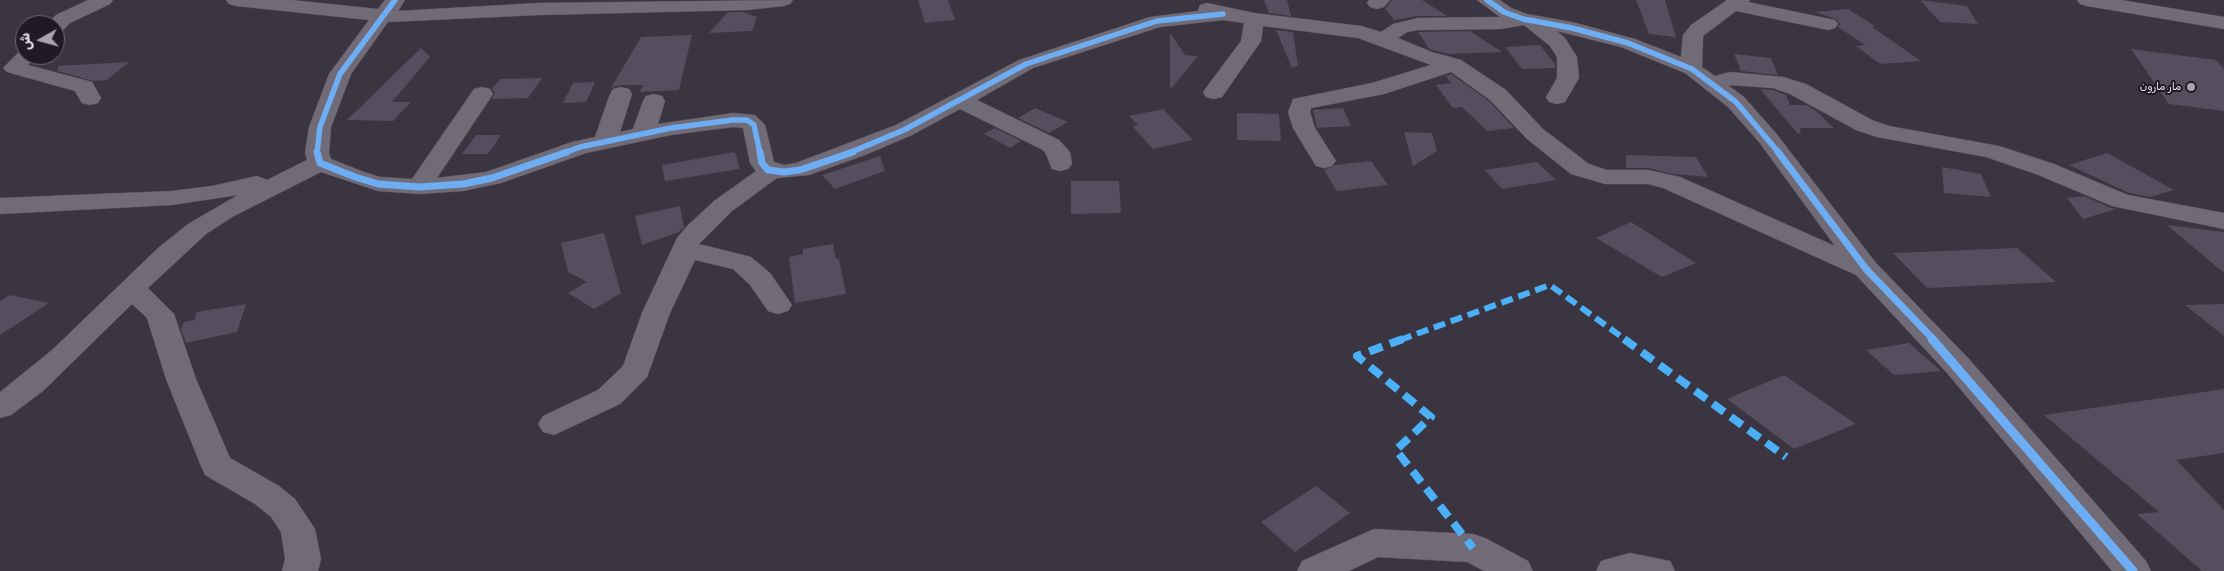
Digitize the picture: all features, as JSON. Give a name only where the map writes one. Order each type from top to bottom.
[{"type":"main road","points":[[2087,0],[2224,23]]},
{"type":"street","points":[[65,18],[103,0]]},
{"type":"street","points":[[236,0],[390,8],[592,4],[716,5],[783,0]]},
{"type":"street","points":[[1192,0],[1223,14],[1361,32],[1383,39],[1424,57],[1454,64],[1498,95],[1536,134],[1580,169],[1605,177],[1648,177],[1671,182],[1779,232],[1866,269]]},
{"type":"street","points":[[1487,0],[1504,12],[1527,20],[1572,28],[1628,43],[1703,76],[1736,102],[1767,137],[1836,232],[1866,269],[1958,366],[2129,569]]},
{"type":"street","points":[[1703,76],[1691,43],[1693,35],[1698,29],[1737,3],[1828,24]]},
{"type":"street","points":[[316,165],[317,142],[333,89],[351,57],[390,8]]},
{"type":"street","points":[[0,206],[195,196],[240,188],[316,165],[378,184],[419,187],[463,184],[492,178],[580,147],[643,133],[716,121],[747,120],[754,125],[758,132],[764,168],[772,171],[800,170],[857,150],[904,130],[1026,64],[1157,21],[1223,14]]},
{"type":"street","points":[[1214,92],[1251,41],[1254,19]]},
{"type":"street","points":[[1383,39],[1400,28],[1418,24],[1501,23],[1527,20],[1558,42],[1567,57],[1568,78],[1557,97]]},
{"type":"street","points":[[1324,161],[1304,128],[1299,112],[1301,104],[1376,89],[1454,64]]},
{"type":"street","points":[[17,65],[14,68],[84,87],[90,98]]},
{"type":"street","points":[[1703,76],[1775,82],[1798,89],[1857,121],[1885,132],[1991,151],[2045,169],[2121,201],[2224,221]]},
{"type":"street","points":[[419,187],[482,94]]},
{"type":"street","points":[[605,141],[621,94]]},
{"type":"street","points":[[960,100],[1051,145],[1058,152],[1060,164]]},
{"type":"street","points":[[643,133],[654,101]]},
{"type":"street","points":[[0,407],[47,371],[197,229],[223,212],[316,165]]},
{"type":"street","points":[[554,424],[609,397],[636,370],[656,313],[687,248],[689,239],[704,222],[723,206],[772,171]]},
{"type":"street","points":[[687,248],[691,251],[742,263],[760,279],[778,305]]},
{"type":"street","points":[[132,289],[160,314],[181,379],[199,420],[212,458],[217,466],[267,495],[282,508],[298,529],[306,567]]},
{"type":"street","points":[[1315,571],[1374,542],[1474,548],[1515,571]]},
{"type":"street","points":[[1614,571],[1630,567],[1657,571]]},
{"type":"building","points":[[918,0],[948,0],[955,20],[925,23]]},
{"type":"building","points":[[1264,0],[1287,0],[1291,16],[1269,13]]},
{"type":"building","points":[[1392,0],[1422,0],[1447,16],[1418,16],[1394,20],[1385,9]]},
{"type":"building","points":[[1636,0],[1665,0],[1676,37],[1649,34]]},
{"type":"building","points":[[1920,0],[1967,6],[1978,24],[1940,22]]},
{"type":"building","points":[[1848,9],[1875,26],[1872,27],[1921,61],[1880,64],[1856,46],[1865,45],[1838,27],[1840,24],[1836,19],[1815,12]]},
{"type":"building","points":[[728,12],[743,12],[757,17],[752,31],[709,33]]},
{"type":"building","points":[[1276,30],[1293,32],[1298,66],[1292,68]]},
{"type":"building","points":[[1470,31],[1502,52],[1448,54],[1429,49],[1418,32]]},
{"type":"building","points":[[1170,33],[1185,55],[1198,56],[1170,90]]},
{"type":"building","points":[[692,35],[679,90],[640,92],[643,85],[621,85],[611,88],[641,37]]},
{"type":"building","points":[[1540,45],[1555,64],[1555,68],[1522,69],[1505,47]]},
{"type":"building","points":[[421,48],[430,57],[392,102],[411,102],[393,121],[347,120]]},
{"type":"building","name":"مار مارون","points":[[2131,49],[2216,60],[2224,69],[2224,111],[2169,104]]},
{"type":"building","points":[[1734,54],[1771,58],[1778,75],[1741,71]]},
{"type":"building","points":[[129,62],[107,80],[93,81],[58,71],[58,66]]},
{"type":"building","points":[[1451,74],[1489,101],[1514,128],[1487,131],[1462,107],[1453,108],[1436,85],[1451,83],[1446,76]]},
{"type":"building","points":[[542,78],[528,98],[492,99],[495,93],[492,89],[500,79]]},
{"type":"building","points":[[595,82],[586,102],[563,103],[573,83]]},
{"type":"building","points":[[1760,89],[1773,90],[1786,95],[1790,105],[1806,105],[1816,111],[1834,128],[1800,128],[1801,132],[1798,134]]},
{"type":"building","points":[[1035,108],[1068,122],[1049,133],[1018,118]]},
{"type":"building","points":[[1343,108],[1351,126],[1317,128],[1313,110]]},
{"type":"building","points":[[1163,109],[1193,140],[1153,149],[1133,127],[1138,125],[1129,116]]},
{"type":"building","points":[[1237,113],[1279,114],[1281,141],[1237,140]]},
{"type":"building","points":[[995,128],[1021,141],[1010,148],[984,134]]},
{"type":"building","points":[[1404,132],[1432,133],[1437,151],[1413,166]]},
{"type":"building","points":[[476,135],[501,135],[488,154],[462,154]]},
{"type":"building","points":[[735,152],[740,169],[665,181],[662,165]]},
{"type":"building","points":[[2107,153],[2174,190],[2150,197],[2129,193],[2069,165]]},
{"type":"building","points":[[1626,155],[1696,157],[1708,177],[1673,174],[1648,168],[1626,168]]},
{"type":"building","points":[[880,156],[885,171],[835,189],[822,175]]},
{"type":"building","points":[[1371,161],[1388,185],[1337,191],[1324,170],[1335,165]]},
{"type":"building","points":[[1537,162],[1556,180],[1502,189],[1485,170]]},
{"type":"building","points":[[1942,167],[1981,174],[1991,197],[1944,193]]},
{"type":"building","points":[[1071,181],[1119,181],[1121,213],[1071,214]]},
{"type":"building","points":[[2084,196],[2116,209],[2083,219],[2067,198]]},
{"type":"building","points":[[680,206],[684,227],[679,232],[642,245],[635,216]]},
{"type":"building","points":[[1631,222],[1696,263],[1662,277],[1596,238]]},
{"type":"building","points":[[2167,225],[2224,232],[2224,273]]},
{"type":"building","points":[[604,233],[621,293],[594,309],[568,293],[587,282],[568,272],[561,243]]},
{"type":"building","points":[[833,244],[836,259],[839,259],[846,294],[795,303],[789,257],[803,254],[803,249]]},
{"type":"building","points":[[2017,248],[2056,282],[1927,288],[1893,253]]},
{"type":"building","points":[[10,295],[49,303],[0,335],[0,301]]},
{"type":"building","points":[[246,304],[237,332],[186,343],[181,330],[184,322],[194,320],[197,312]]},
{"type":"building","points":[[2224,304],[2224,336],[2185,305]]},
{"type":"building","points":[[1909,343],[1941,371],[1894,375],[1866,350]]},
{"type":"building","points":[[1784,375],[1856,424],[1794,449],[1727,399]]},
{"type":"building","points":[[2224,389],[2224,453],[2176,460],[2224,510],[2224,571],[2202,571],[2137,514],[2159,512],[2044,415]]},
{"type":"building","points":[[1316,486],[1350,513],[1295,552],[1261,522]]},
{"type":"marked path","points":[[1473,548],[1396,450],[1431,417],[1357,356],[1550,285],[1786,457]]},
{"type":"cycle path","points":[[395,0],[340,74],[320,127],[317,153],[320,163],[355,177],[378,184],[419,187],[463,184],[492,178],[580,147],[671,128],[733,120],[747,120],[754,125],[762,163],[768,170],[784,172],[800,170],[857,150],[904,130],[1026,64],[1157,21],[1223,14]]},
{"type":"cycle path","points":[[1487,0],[1504,12],[1523,19],[1572,28],[1628,43],[1692,69],[1736,102],[1767,137],[1866,269],[1958,366],[2133,571]]},
{"type":"place","name":"مار مارون","points":[[2191,87]]}]
